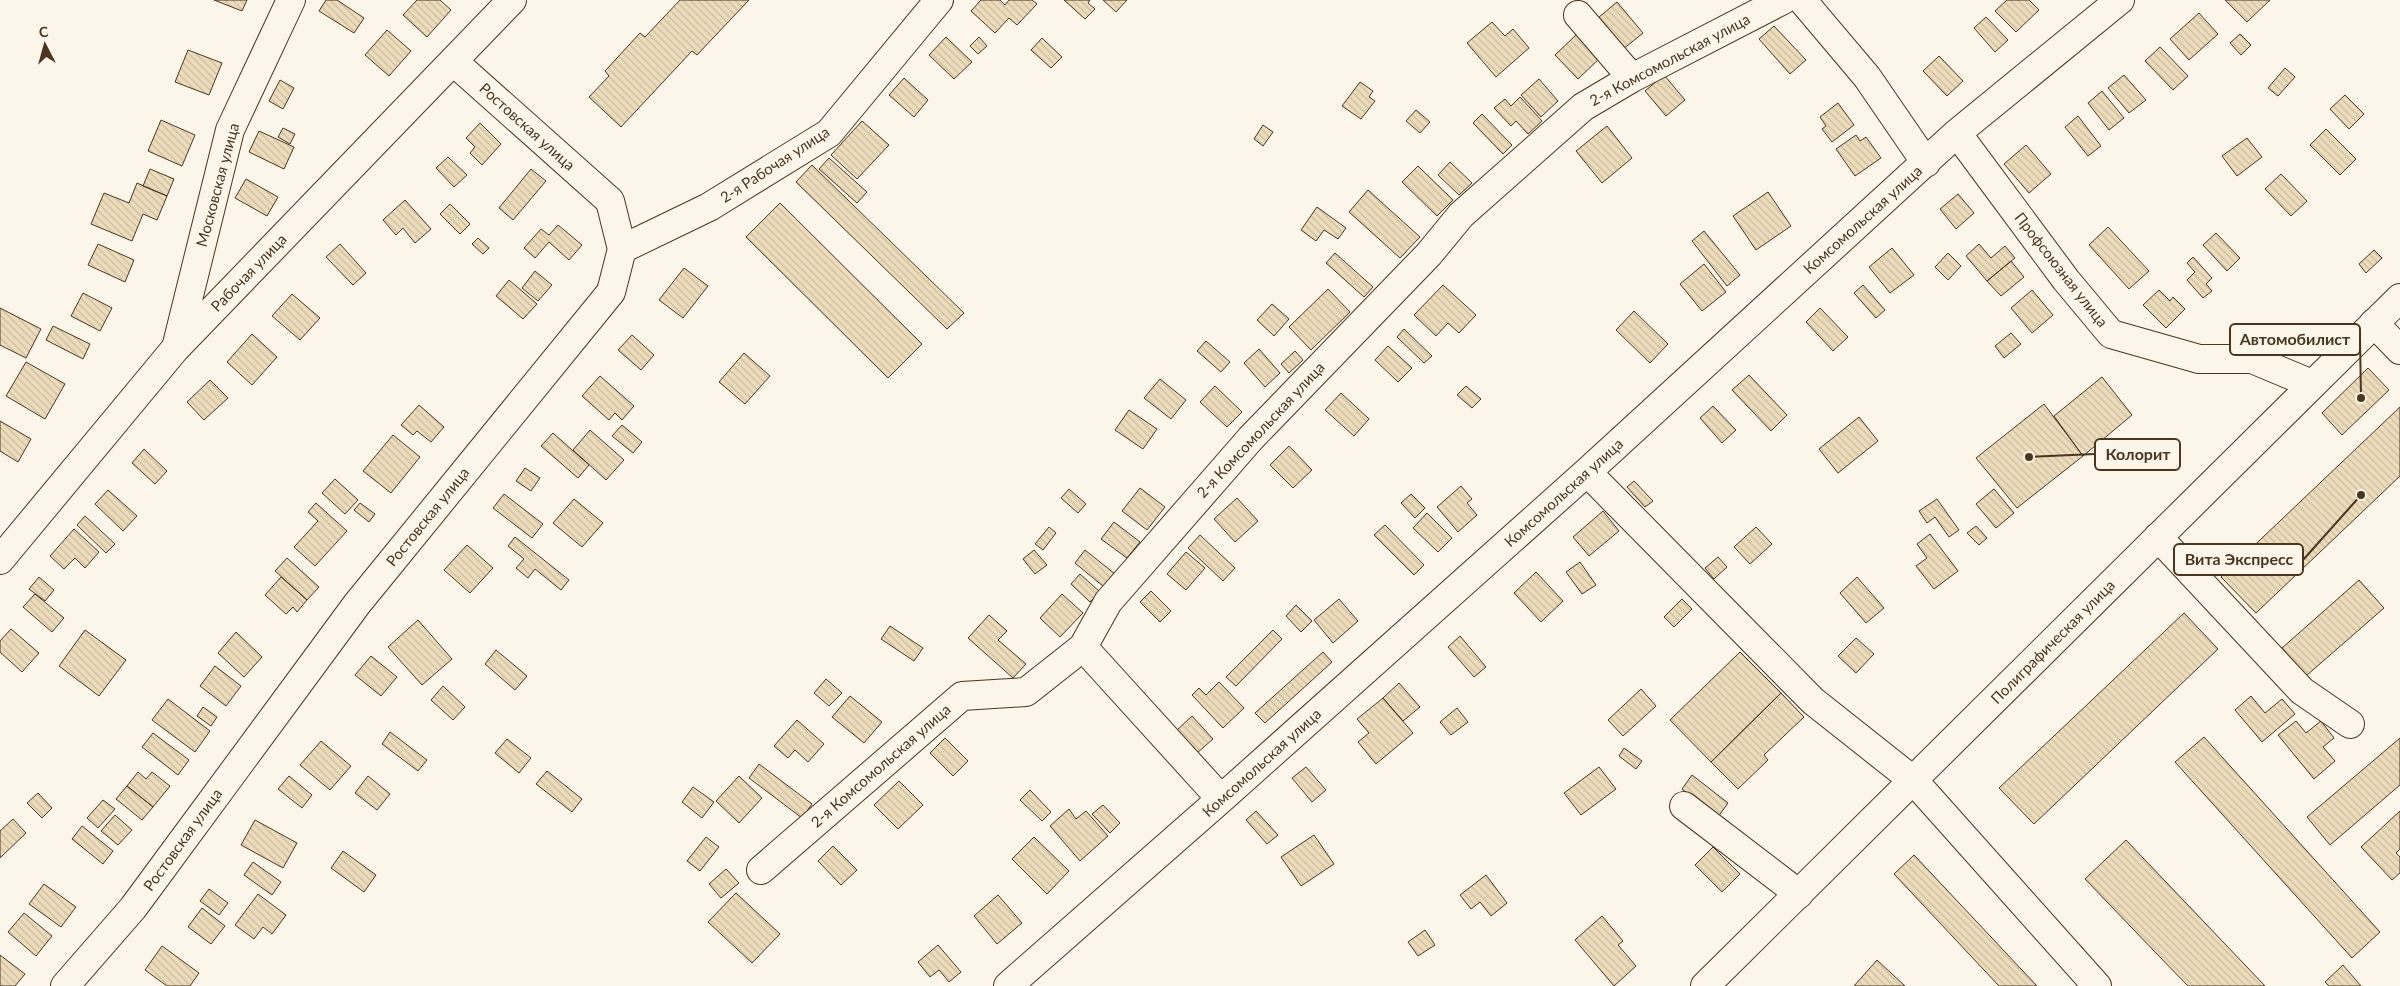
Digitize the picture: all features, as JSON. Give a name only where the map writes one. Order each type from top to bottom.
[{"type":"street","name":"Московская улица","points":[[175,349],[230,130],[291,0]]},
{"type":"street","name":"Рабочая улица","points":[[0,560],[175,349],[512,0]]},
{"type":"street","name":"2-я Рабочая улица","points":[[622,249],[709,207],[829,133],[939,0]]},
{"type":"street","name":"2-я Комсомольская улица","points":[[761,870],[962,696],[1026,692],[1083,647],[1108,602],[1251,438],[1429,254],[1461,214],[1583,107],[1632,78],[1783,0]]},
{"type":"street","points":[[1802,0],[1867,78],[1926,163]]},
{"type":"street","name":"Комсомольская улица","points":[[1008,986],[1221,799],[1587,472],[1957,133],[2120,0]]},
{"type":"street","points":[[1578,15],[1632,78]]},
{"type":"street","name":"Ростовская улица","points":[[65,986],[134,908],[357,604],[611,292],[622,249],[610,201],[454,62]]},
{"type":"street","name":"Профсоюзная улица","points":[[1957,133],[2066,280],[2111,334],[2199,359],[2252,359],[2312,384]]},
{"type":"street","name":"Полиграфическая улица","points":[[1705,986],[2400,298]]},
{"type":"street","points":[[2374,322],[2400,350]]},
{"type":"street","points":[[1587,472],[1813,701],[1914,781],[2097,986]]},
{"type":"street","points":[[2158,537],[2302,691],[2350,724]]},
{"type":"street","points":[[1083,647],[1221,799]]},
{"type":"street","points":[[1684,806],[1799,894]]},
{"type":"building","points":[[214,0],[247,0],[242,11]]},
{"type":"building","points":[[326,0],[337,0],[364,18],[354,33],[319,11]]},
{"type":"building","points":[[417,0],[440,0],[451,10],[427,37],[403,15]]},
{"type":"building","points":[[680,0],[749,0],[697,55],[692,51],[621,127],[589,97],[609,76],[605,71],[640,33],[645,37]]},
{"type":"building","points":[[981,0],[1000,0],[1005,5],[1009,0],[1032,0],[1037,4],[1017,25],[1009,18],[995,33],[971,11]]},
{"type":"building","points":[[1064,0],[1090,0],[1088,3],[1095,9],[1085,19]]},
{"type":"building","points":[[1103,0],[1127,0],[1116,12]]},
{"type":"building","points":[[2007,0],[2029,0],[2039,10],[2016,32],[1995,11]]},
{"type":"building","points":[[2225,0],[2270,0],[2247,22]]},
{"type":"building","points":[[1617,2],[1643,33],[1617,54],[1592,23]]},
{"type":"building","points":[[2199,13],[2218,34],[2189,60],[2170,39]]},
{"type":"building","points":[[1986,17],[2008,40],[1995,52],[1974,28]]},
{"type":"building","points":[[1492,22],[1505,36],[1513,29],[1529,48],[1496,77],[1467,43]]},
{"type":"building","points":[[1774,26],[1806,60],[1790,74],[1759,39]]},
{"type":"building","points":[[387,30],[411,51],[389,76],[365,55]]},
{"type":"building","points":[[2240,34],[2251,45],[2241,55],[2230,43]]},
{"type":"building","points":[[1576,35],[1599,59],[1578,79],[1555,55]]},
{"type":"building","points":[[946,37],[972,62],[954,79],[929,55]]},
{"type":"building","points":[[979,37],[987,46],[978,54],[970,46]]},
{"type":"building","points":[[1042,38],[1062,57],[1051,68],[1031,50]]},
{"type":"building","points":[[2160,47],[2188,76],[2173,90],[2145,61]]},
{"type":"building","points":[[188,50],[222,63],[209,95],[175,82]]},
{"type":"building","points":[[1939,56],[1963,81],[1947,96],[1923,71]]},
{"type":"building","points":[[2285,68],[2295,77],[2278,96],[2268,88]]},
{"type":"building","points":[[1664,75],[1685,100],[1666,116],[1645,91]]},
{"type":"building","points":[[2124,75],[2146,100],[2129,113],[2108,88]]},
{"type":"building","points":[[904,78],[928,100],[914,117],[889,95]]},
{"type":"building","points":[[1539,79],[1558,101],[1541,117],[1521,95]]},
{"type":"building","points":[[280,80],[294,88],[283,109],[269,101]]},
{"type":"building","points":[[1360,82],[1373,91],[1369,97],[1375,101],[1361,119],[1342,106]]},
{"type":"building","points":[[2102,91],[2124,118],[2109,130],[2088,103]]},
{"type":"building","points":[[2345,95],[2364,114],[2349,129],[2330,109]]},
{"type":"building","points":[[1520,97],[1542,121],[1528,134],[1516,121],[1511,126],[1494,108],[1505,99],[1511,106]]},
{"type":"building","points":[[1838,103],[1854,125],[1832,142],[1822,129],[1826,126],[1820,117]]},
{"type":"building","points":[[1416,110],[1430,122],[1420,133],[1406,121]]},
{"type":"building","points":[[1482,114],[1512,145],[1503,154],[1473,123]]},
{"type":"building","points":[[2078,116],[2101,146],[2088,156],[2065,127]]},
{"type":"building","points":[[161,120],[195,135],[182,166],[148,151]]},
{"type":"building","points":[[862,121],[889,145],[857,179],[831,155]]},
{"type":"building","points":[[480,123],[501,144],[482,165],[470,153],[475,147],[466,138]]},
{"type":"building","points":[[1263,125],[1273,132],[1263,146],[1254,139]]},
{"type":"building","points":[[1607,126],[1632,158],[1602,183],[1576,151]]},
{"type":"building","points":[[283,128],[295,134],[290,144],[278,137]]},
{"type":"building","points":[[2326,129],[2356,159],[2340,175],[2310,145]]},
{"type":"building","points":[[259,131],[294,147],[284,169],[249,152]]},
{"type":"building","points":[[1856,135],[1860,141],[1866,137],[1881,158],[1855,176],[1836,149]]},
{"type":"building","points":[[2247,138],[2262,157],[2237,176],[2222,156]]},
{"type":"building","points":[[2026,145],[2051,174],[2029,193],[2004,164]]},
{"type":"building","points":[[448,157],[467,175],[454,187],[436,168]]},
{"type":"building","points":[[829,158],[867,192],[857,203],[819,169]]},
{"type":"building","points":[[1450,162],[1472,183],[1459,195],[1438,175]]},
{"type":"building","points":[[812,165],[964,313],[947,329],[796,182]]},
{"type":"building","points":[[1418,166],[1453,200],[1437,216],[1402,182]]},
{"type":"building","points":[[150,169],[174,179],[167,196],[143,186]]},
{"type":"building","points":[[531,169],[546,181],[513,220],[499,208]]},
{"type":"building","points":[[2281,174],[2307,201],[2291,216],[2265,189]]},
{"type":"building","points":[[246,179],[278,197],[267,216],[235,198]]},
{"type":"building","points":[[137,183],[167,196],[157,220],[143,214],[132,241],[91,224],[104,193],[129,203]]},
{"type":"building","points":[[1368,190],[1420,237],[1400,258],[1349,212]]},
{"type":"building","points":[[1768,192],[1791,226],[1756,250],[1733,216]]},
{"type":"building","points":[[1958,194],[1974,213],[1956,229],[1940,209]]},
{"type":"building","points":[[405,200],[431,229],[415,243],[403,228],[396,235],[383,220]]},
{"type":"building","points":[[780,203],[922,344],[888,378],[746,237]]},
{"type":"building","points":[[450,204],[470,224],[460,234],[440,214]]},
{"type":"building","points":[[1317,207],[1346,228],[1338,239],[1324,230],[1316,241],[1301,230]]},
{"type":"building","points":[[558,225],[582,245],[569,260],[549,242],[535,258],[524,248],[541,229],[549,235]]},
{"type":"building","points":[[2108,227],[2149,271],[2129,289],[2089,245]]},
{"type":"building","points":[[1704,231],[1740,275],[1727,286],[1692,241]]},
{"type":"building","points":[[2216,233],[2240,258],[2227,271],[2203,245]]},
{"type":"building","points":[[478,238],[489,248],[483,254],[472,244]]},
{"type":"building","points":[[98,244],[134,260],[125,282],[88,265]]},
{"type":"building","points":[[340,244],[366,273],[353,285],[326,257]]},
{"type":"building","points":[[1979,244],[1991,258],[2005,246],[2015,258],[1987,281],[1966,256]]},
{"type":"building","points":[[1892,248],[1914,275],[1890,293],[1869,267]]},
{"type":"building","points":[[2374,250],[2382,258],[2366,273],[2359,264]]},
{"type":"building","points":[[1335,253],[1373,287],[1364,297],[1326,263]]},
{"type":"building","points":[[1948,253],[1961,266],[1948,280],[1935,267]]},
{"type":"building","points":[[2193,257],[2212,278],[2206,284],[2212,291],[2203,298],[2187,280],[2195,272],[2187,263]]},
{"type":"building","points":[[2011,261],[2024,277],[2001,296],[1987,281]]},
{"type":"building","points":[[1704,264],[1726,292],[1702,311],[1680,284]]},
{"type":"building","points":[[684,268],[708,286],[683,318],[659,300]]},
{"type":"building","points":[[535,271],[552,285],[538,301],[522,288]]},
{"type":"building","points":[[509,280],[537,304],[523,319],[496,296]]},
{"type":"building","points":[[1443,285],[1476,315],[1459,333],[1448,323],[1436,336],[1414,315]]},
{"type":"building","points":[[1863,285],[1885,310],[1876,318],[1854,293]]},
{"type":"building","points":[[1328,289],[1350,312],[1311,350],[1289,327]]},
{"type":"building","points":[[2032,290],[2053,315],[2032,333],[2011,308]]},
{"type":"building","points":[[2159,290],[2170,301],[2173,297],[2185,309],[2166,328],[2143,305]]},
{"type":"building","points":[[83,293],[112,308],[100,331],[71,316]]},
{"type":"building","points":[[292,294],[320,318],[300,340],[272,316]]},
{"type":"building","points":[[1272,304],[1289,319],[1274,336],[1257,320]]},
{"type":"building","points":[[0,308],[41,329],[26,358],[0,345]]},
{"type":"building","points":[[1820,308],[1848,337],[1833,351],[1806,322]]},
{"type":"building","points":[[1634,311],[1668,344],[1650,363],[1616,330]]},
{"type":"building","points":[[53,326],[90,344],[83,359],[46,340]]},
{"type":"building","points":[[1404,329],[1432,356],[1424,363],[1397,337]]},
{"type":"building","points":[[2011,333],[2021,344],[2004,358],[1995,346]]},
{"type":"building","points":[[252,334],[277,357],[252,385],[227,362]]},
{"type":"building","points":[[632,335],[654,355],[641,370],[618,350]]},
{"type":"building","points":[[1206,341],[1230,362],[1221,372],[1197,351]]},
{"type":"building","points":[[1388,346],[1412,368],[1398,382],[1375,360]]},
{"type":"building","points":[[1259,349],[1280,373],[1265,387],[1244,363]]},
{"type":"building","points":[[1295,351],[1303,360],[1289,373],[1281,364]]},
{"type":"building","points":[[744,353],[770,376],[745,404],[719,382]]},
{"type":"building","points":[[26,362],[65,384],[45,419],[6,396]]},
{"type":"building","points":[[2368,368],[2389,390],[2342,435],[2322,413]]},
{"type":"building","points":[[1749,375],[1787,415],[1771,431],[1732,390]]},
{"type":"building","points":[[600,376],[634,406],[622,420],[615,413],[609,420],[582,396]]},
{"type":"building","points":[[2102,377],[2132,415],[2083,456],[2054,416]]},
{"type":"building","points":[[1160,379],[1186,400],[1171,419],[1144,398]]},
{"type":"building","points":[[210,380],[228,398],[204,420],[187,402]]},
{"type":"building","points":[[1215,386],[1242,412],[1227,427],[1200,402]]},
{"type":"building","points":[[1466,386],[1481,399],[1472,408],[1457,395]]},
{"type":"building","points":[[1341,393],[1369,419],[1354,436],[1325,410]]},
{"type":"building","points":[[2044,404],[2083,456],[2017,508],[1976,458]]},
{"type":"building","points":[[419,405],[444,427],[431,442],[417,431],[413,435],[401,425]]},
{"type":"building","points":[[1713,406],[1736,430],[1722,443],[1700,418]]},
{"type":"building","points":[[2400,407],[2400,476],[2256,613],[2221,577]]},
{"type":"building","points":[[1129,410],[1157,429],[1143,449],[1115,430]]},
{"type":"building","points":[[1859,417],[1878,441],[1838,473],[1819,449]]},
{"type":"building","points":[[0,421],[31,439],[18,462],[0,451]]},
{"type":"building","points":[[622,425],[642,442],[633,453],[612,436]]},
{"type":"building","points":[[590,430],[624,460],[606,480],[573,450]]},
{"type":"building","points":[[553,433],[589,465],[578,478],[541,446]]},
{"type":"building","points":[[393,435],[420,457],[391,493],[363,471]]},
{"type":"building","points":[[1289,446],[1312,470],[1293,488],[1270,465]]},
{"type":"building","points":[[144,449],[167,471],[155,484],[132,463]]},
{"type":"building","points":[[525,468],[540,478],[531,491],[516,481]]},
{"type":"building","points":[[335,479],[358,500],[345,514],[322,493]]},
{"type":"building","points":[[1634,481],[1653,501],[1645,507],[1627,487]]},
{"type":"building","points":[[1461,486],[1472,499],[1467,503],[1477,515],[1458,532],[1437,507]]},
{"type":"building","points":[[1140,488],[1165,507],[1147,530],[1122,511]]},
{"type":"building","points":[[1069,489],[1086,504],[1078,513],[1061,498]]},
{"type":"building","points":[[1994,489],[2014,513],[1996,528],[1976,504]]},
{"type":"building","points":[[108,490],[137,516],[123,531],[95,504]]},
{"type":"building","points":[[504,494],[543,524],[532,538],[493,508]]},
{"type":"building","points":[[1411,494],[1425,508],[1415,518],[1401,503]]},
{"type":"building","points":[[1237,498],[1258,521],[1235,542],[1214,519]]},
{"type":"building","points":[[574,499],[603,523],[582,547],[553,523]]},
{"type":"building","points":[[1937,499],[1959,530],[1949,537],[1935,517],[1927,523],[1919,511]]},
{"type":"building","points":[[316,503],[347,531],[315,566],[294,547],[318,521],[308,512]]},
{"type":"building","points":[[360,503],[375,514],[369,522],[354,510]]},
{"type":"building","points":[[1603,511],[1619,531],[1589,556],[1573,537]]},
{"type":"building","points":[[1427,513],[1452,538],[1438,552],[1413,528]]},
{"type":"building","points":[[85,516],[115,544],[106,553],[77,525]]},
{"type":"building","points":[[1114,522],[1140,542],[1127,558],[1101,539]]},
{"type":"building","points":[[1385,525],[1424,565],[1414,575],[1374,535]]},
{"type":"building","points":[[1976,526],[1987,538],[1979,545],[1967,533]]},
{"type":"building","points":[[1049,527],[1056,533],[1043,550],[1035,544]]},
{"type":"building","points":[[1756,527],[1772,544],[1750,564],[1734,547]]},
{"type":"building","points":[[74,529],[99,552],[85,568],[75,558],[64,569],[50,556]]},
{"type":"building","points":[[1930,534],[1958,571],[1934,589],[1916,566],[1927,558],[1917,544]]},
{"type":"building","points":[[1200,535],[1235,568],[1223,581],[1188,548]]},
{"type":"building","points":[[515,537],[569,580],[561,590],[535,569],[528,578],[516,568],[524,559],[508,546]]},
{"type":"building","points":[[467,545],[493,568],[470,593],[444,570]]},
{"type":"building","points":[[1034,550],[1047,565],[1035,574],[1023,559]]},
{"type":"building","points":[[1085,550],[1115,574],[1104,587],[1075,563]]},
{"type":"building","points":[[1186,552],[1205,568],[1186,590],[1167,574]]},
{"type":"building","points":[[1718,557],[1727,567],[1714,579],[1705,568]]},
{"type":"building","points":[[287,558],[319,587],[307,600],[275,571]]},
{"type":"building","points":[[1580,562],[1596,585],[1582,594],[1566,572]]},
{"type":"building","points":[[1536,572],[1563,601],[1541,622],[1514,593]]},
{"type":"building","points":[[1080,574],[1100,592],[1090,602],[1071,584]]},
{"type":"building","points":[[39,577],[54,590],[45,601],[29,589]]},
{"type":"building","points":[[281,577],[307,600],[297,612],[293,607],[286,614],[265,595]]},
{"type":"building","points":[[1857,577],[1884,608],[1866,623],[1840,593]]},
{"type":"building","points":[[2359,580],[2384,608],[2306,676],[2282,648]]},
{"type":"building","points":[[1151,591],[1171,611],[1160,622],[1140,602]]},
{"type":"building","points":[[35,594],[64,618],[52,632],[23,607]]},
{"type":"building","points":[[1062,594],[1083,613],[1060,637],[1040,618]]},
{"type":"building","points":[[1339,599],[1358,621],[1333,643],[1314,620]]},
{"type":"building","points":[[1682,599],[1692,609],[1674,627],[1664,617]]},
{"type":"building","points":[[1296,605],[1312,621],[1301,632],[1286,616]]},
{"type":"building","points":[[2184,613],[2218,649],[2034,824],[1999,788]]},
{"type":"building","points":[[989,615],[1007,631],[998,640],[1026,664],[1013,678],[968,638]]},
{"type":"building","points":[[418,620],[452,659],[422,685],[388,647]]},
{"type":"building","points":[[890,626],[923,648],[914,661],[881,639]]},
{"type":"building","points":[[11,629],[39,653],[22,672],[0,652],[0,641]]},
{"type":"building","points":[[85,630],[126,660],[99,696],[59,666]]},
{"type":"building","points":[[1273,630],[1282,639],[1236,686],[1226,677]]},
{"type":"building","points":[[236,632],[262,657],[244,677],[218,653]]},
{"type":"building","points":[[1460,636],[1486,667],[1474,677],[1448,647]]},
{"type":"building","points":[[1856,638],[1874,654],[1856,673],[1838,656]]},
{"type":"building","points":[[496,650],[527,676],[515,690],[485,664]]},
{"type":"building","points":[[1323,652],[1332,662],[1265,723],[1255,713]]},
{"type":"building","points":[[1740,652],[1781,693],[1711,762],[1670,720]]},
{"type":"building","points":[[371,656],[397,677],[381,696],[355,675]]},
{"type":"building","points":[[215,666],[241,686],[226,706],[200,686]]},
{"type":"building","points":[[826,679],[842,693],[829,706],[814,693]]},
{"type":"building","points":[[1219,682],[1244,708],[1223,728],[1192,695],[1199,688],[1206,695]]},
{"type":"building","points":[[1399,683],[1420,707],[1403,721],[1383,698]]},
{"type":"building","points":[[443,686],[465,707],[453,720],[431,700]]},
{"type":"building","points":[[1641,689],[1656,706],[1623,736],[1608,720]]},
{"type":"building","points":[[1781,693],[1804,717],[1764,755],[1768,760],[1738,789],[1711,762]]},
{"type":"building","points":[[850,696],[882,722],[864,743],[832,717]]},
{"type":"building","points":[[2251,696],[2265,713],[2282,699],[2295,714],[2262,742],[2235,710]]},
{"type":"building","points":[[1383,698],[1413,733],[1376,764],[1358,742],[1369,733],[1357,719]]},
{"type":"building","points":[[168,699],[210,731],[195,752],[152,720]]},
{"type":"building","points":[[203,707],[217,717],[211,726],[197,716]]},
{"type":"building","points":[[1457,708],[1468,722],[1451,735],[1440,722]]},
{"type":"building","points":[[1192,716],[1213,739],[1197,753],[1176,731]]},
{"type":"building","points":[[797,720],[824,744],[808,762],[795,750],[788,758],[774,746]]},
{"type":"building","points":[[2296,721],[2306,733],[2321,721],[2334,738],[2323,747],[2335,761],[2314,779],[2278,735]]},
{"type":"building","points":[[390,732],[427,760],[418,771],[382,744]]},
{"type":"building","points":[[153,733],[189,760],[178,775],[142,747]]},
{"type":"building","points":[[2204,737],[2380,932],[2352,958],[2175,762]]},
{"type":"building","points":[[945,738],[968,761],[953,776],[930,753]]},
{"type":"building","points":[[2400,738],[2400,785],[2330,845],[2307,817]]},
{"type":"building","points":[[507,739],[531,758],[519,773],[495,753]]},
{"type":"building","points":[[321,741],[351,766],[330,790],[300,765]]},
{"type":"building","points":[[1624,748],[1642,761],[1636,769],[1619,756]]},
{"type":"building","points":[[759,764],[812,804],[802,818],[749,778]]},
{"type":"building","points":[[1306,767],[1326,790],[1312,802],[1292,778]]},
{"type":"building","points":[[1599,767],[1616,789],[1581,815],[1564,793]]},
{"type":"building","points":[[547,771],[582,799],[572,812],[536,784]]},
{"type":"building","points":[[138,772],[146,779],[152,772],[170,786],[153,807],[127,786]]},
{"type":"building","points":[[1692,775],[1728,803],[1718,817],[1682,789]]},
{"type":"building","points":[[289,776],[312,795],[302,808],[278,789]]},
{"type":"building","points":[[368,776],[390,794],[377,810],[355,793]]},
{"type":"building","points":[[739,776],[762,798],[739,823],[716,801]]},
{"type":"building","points":[[899,781],[923,805],[898,829],[874,805]]},
{"type":"building","points":[[127,786],[153,807],[142,820],[116,799]]},
{"type":"building","points":[[693,787],[714,802],[702,818],[682,802]]},
{"type":"building","points":[[1030,790],[1051,812],[1042,821],[1020,800]]},
{"type":"building","points":[[38,793],[52,808],[42,818],[27,803]]},
{"type":"building","points":[[103,800],[115,809],[98,828],[87,818]]},
{"type":"building","points":[[1103,805],[1120,823],[1110,833],[1092,814]]},
{"type":"building","points":[[1069,809],[1076,819],[1086,811],[1108,836],[1080,861],[1050,826]]},
{"type":"building","points":[[1256,811],[1278,835],[1267,844],[1246,820]]},
{"type":"building","points":[[2400,811],[2400,849],[2396,853],[2400,857],[2400,873],[2392,880],[2361,847]]},
{"type":"building","points":[[115,815],[132,830],[118,845],[101,831]]},
{"type":"building","points":[[13,819],[26,833],[0,858],[0,831]]},
{"type":"building","points":[[255,820],[297,843],[283,868],[241,845]]},
{"type":"building","points":[[82,826],[113,851],[103,864],[72,839]]},
{"type":"building","points":[[1314,835],[1334,864],[1301,886],[1281,857]]},
{"type":"building","points":[[706,837],[719,847],[700,871],[687,861]]},
{"type":"building","points":[[1034,837],[1069,871],[1047,894],[1012,859]]},
{"type":"building","points":[[2126,840],[2265,986],[2188,986],[2085,879]]},
{"type":"building","points":[[833,846],[857,870],[841,885],[818,861]]},
{"type":"building","points":[[1713,847],[1740,874],[1722,892],[1695,865]]},
{"type":"building","points":[[343,851],[376,875],[364,892],[331,868]]},
{"type":"building","points":[[1914,855],[2037,986],[1999,986],[1894,874]]},
{"type":"building","points":[[253,862],[281,882],[272,895],[244,875]]},
{"type":"building","points":[[726,869],[739,883],[721,898],[709,884]]},
{"type":"building","points":[[1486,875],[1507,903],[1491,916],[1480,902],[1471,909],[1460,895]]},
{"type":"building","points":[[44,884],[76,907],[61,927],[29,904]]},
{"type":"building","points":[[209,889],[228,903],[219,915],[200,901]]},
{"type":"building","points":[[736,893],[780,934],[752,963],[708,922]]},
{"type":"building","points":[[258,894],[286,915],[272,934],[263,927],[254,939],[235,925]]},
{"type":"building","points":[[998,895],[1022,923],[997,944],[974,916]]},
{"type":"building","points":[[202,908],[225,926],[211,944],[188,927]]},
{"type":"building","points":[[24,913],[52,936],[36,956],[8,932]]},
{"type":"building","points":[[1602,916],[1623,941],[1618,945],[1636,966],[1614,986],[1575,940]]},
{"type":"building","points":[[1425,930],[1435,945],[1418,956],[1408,942]]},
{"type":"building","points":[[938,945],[961,972],[949,982],[939,970],[930,977],[918,962]]},
{"type":"building","points":[[162,946],[199,973],[190,986],[167,986],[145,970]]},
{"type":"building","points":[[0,955],[25,974],[15,986],[0,986]]},
{"type":"building","points":[[1877,960],[1905,986],[1854,986]]},
{"type":"building","points":[[2343,965],[2361,986],[2329,986],[2325,982]]},
{"type":"place","name":"Автомобилист","points":[[2361,398]]},
{"type":"place","name":"Колорит","points":[[2029,457]]},
{"type":"place","name":"Вита Экспресс","points":[[2361,495]]}]
